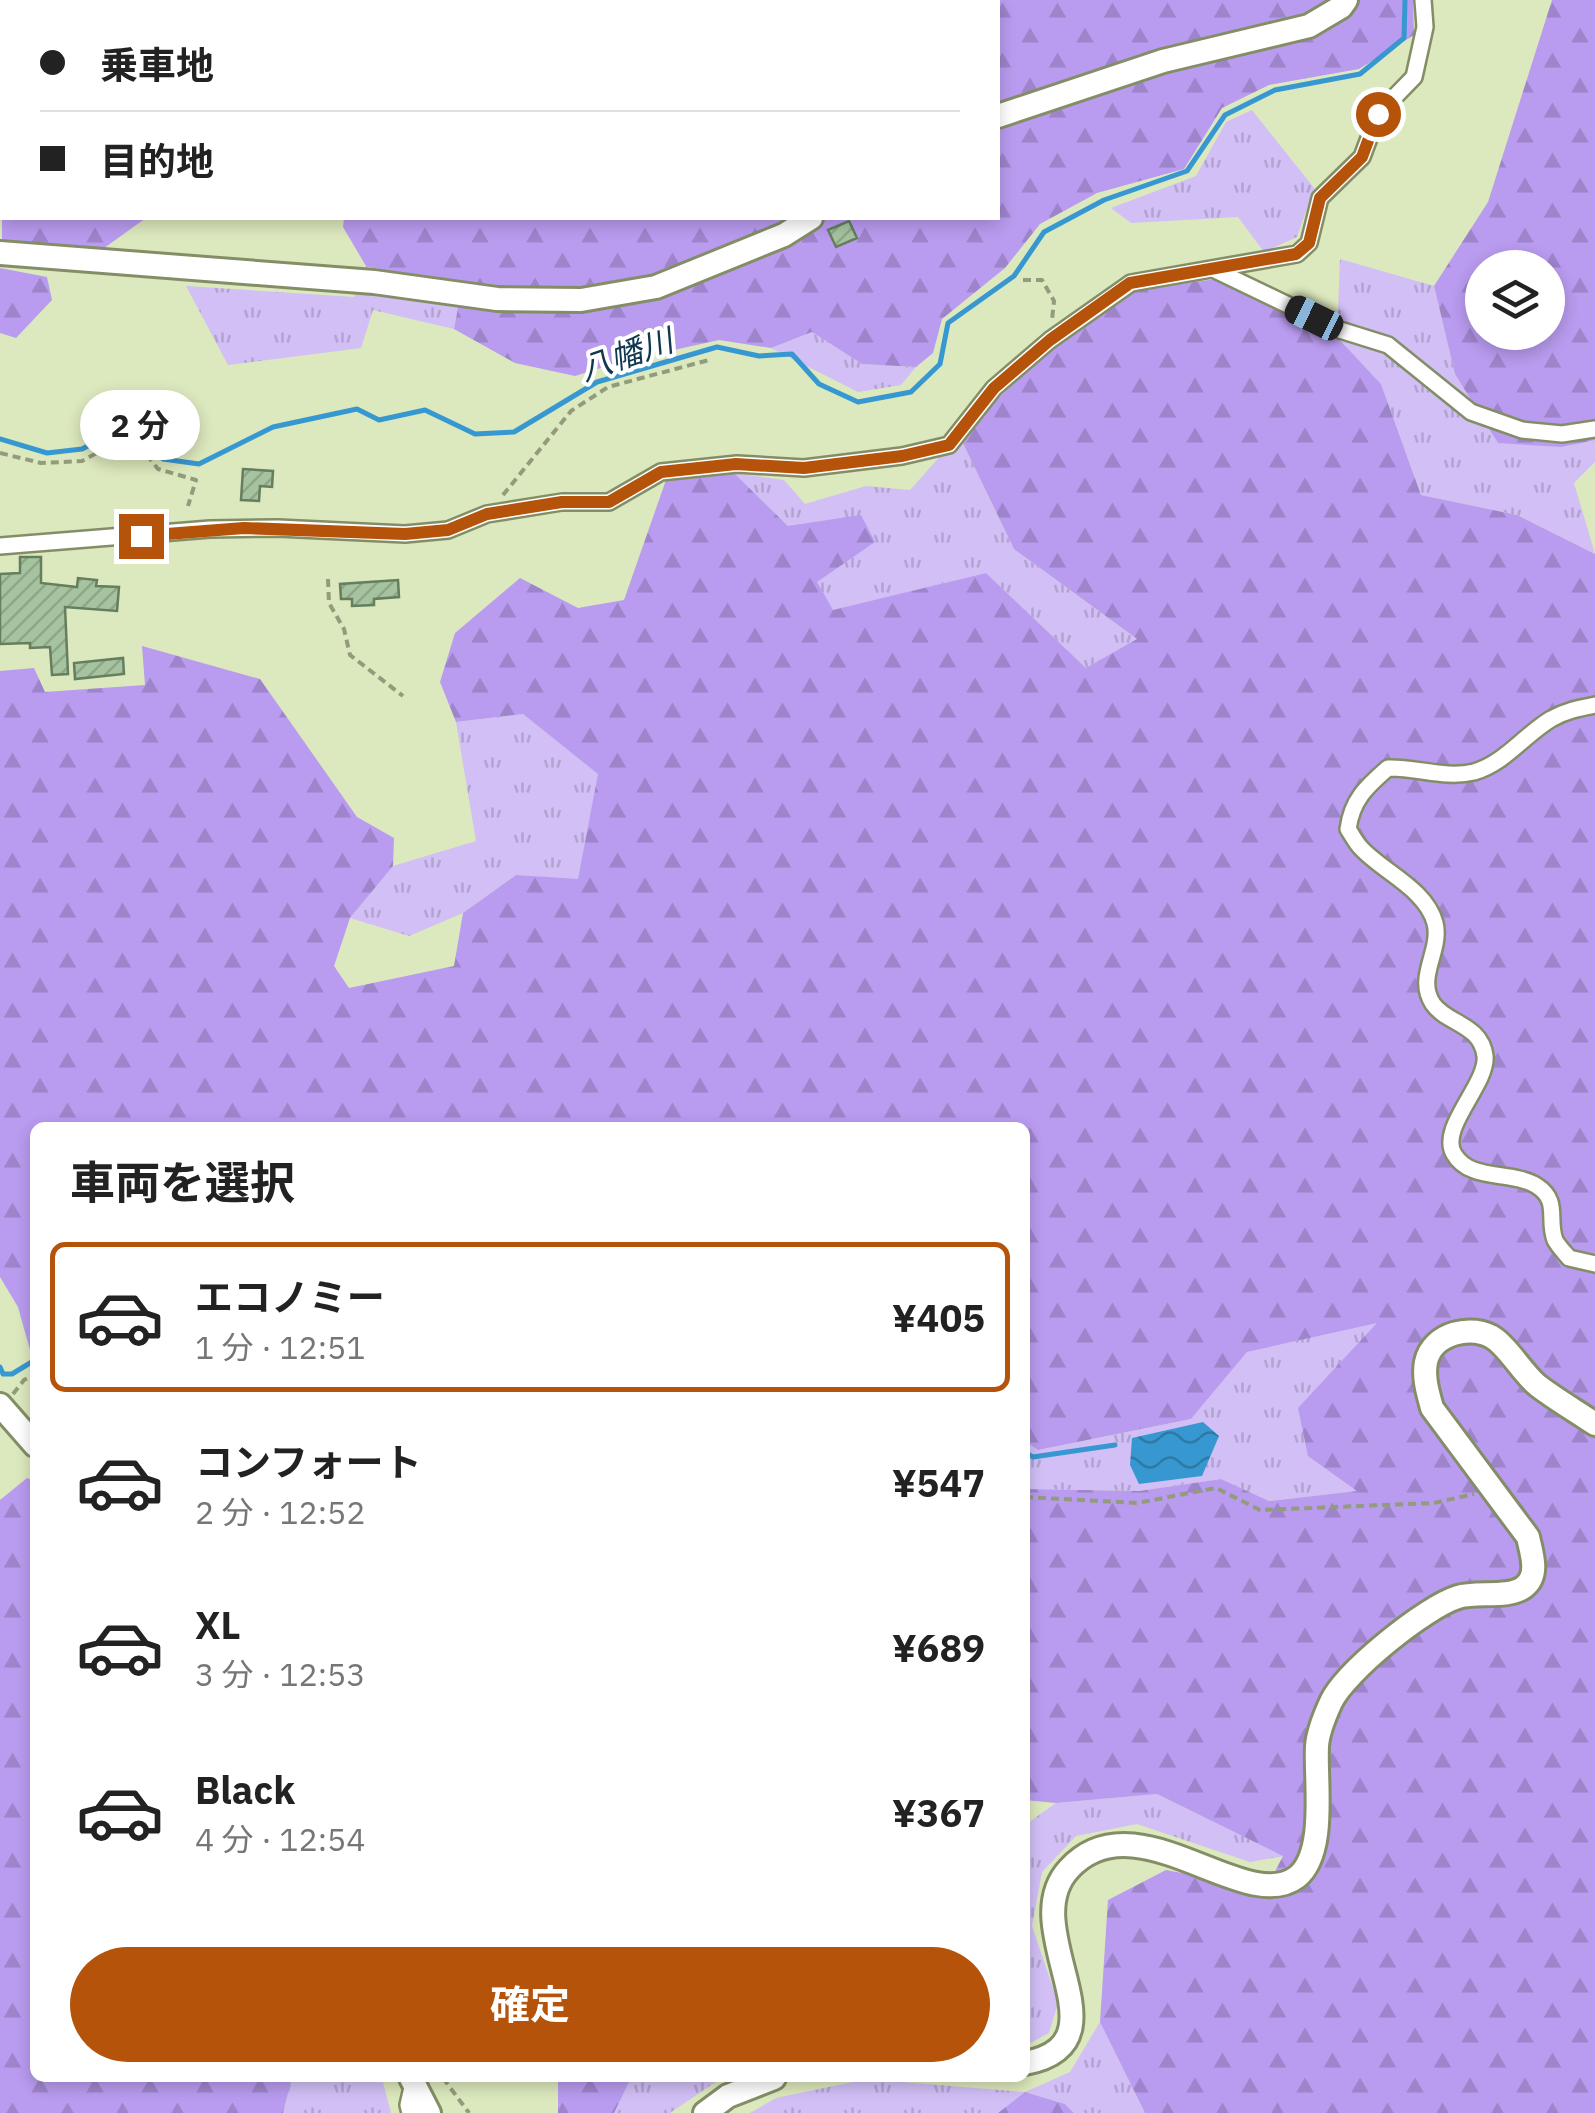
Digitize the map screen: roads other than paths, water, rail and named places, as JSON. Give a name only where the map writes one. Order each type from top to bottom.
[{"type":"main road","points":[[1000,115],[1163,61],[1308,26],[1346,0]]},
{"type":"main road","points":[[0,253],[374,282],[497,300],[580,300],[656,287],[784,234],[808,220]]},
{"type":"main road","points":[[1030,2062],[1040,2060],[1062,2044],[1073,2024],[1071,1993],[1053,1933],[1051,1901],[1066,1872],[1086,1853],[1110,1845],[1137,1844],[1243,1880],[1274,1884],[1294,1879],[1307,1866],[1316,1842],[1318,1740],[1331,1700],[1352,1672],[1421,1617],[1456,1597],[1509,1592],[1524,1587],[1532,1577],[1534,1560],[1528,1537],[1432,1408],[1426,1387],[1426,1360],[1435,1344],[1455,1332],[1479,1331],[1497,1340],[1536,1384],[1595,1424]]},
{"type":"main road","points":[[1,1407],[30,1439]]},
{"type":"main road","points":[[413,2082],[429,2113]]},
{"type":"main road","points":[[705,2113],[728,2096],[764,2082]]},
{"type":"street","points":[[0,546],[227,528],[405,534],[448,530],[487,514],[562,502],[609,502],[661,472],[736,464],[804,468],[902,456],[949,445],[994,388],[1050,340],[1130,283],[1296,254],[1309,243],[1320,198],[1362,157],[1378,114],[1414,77],[1425,27],[1423,0]]},
{"type":"street","points":[[1212,269],[1340,330],[1388,344],[1471,412],[1522,430],[1562,434],[1595,429]]},
{"type":"street","points":[[1595,705],[1567,710],[1548,720],[1498,762],[1471,772],[1443,774],[1388,768],[1362,791],[1350,810],[1348,829],[1362,849],[1424,903],[1435,922],[1436,936],[1425,989],[1435,1008],[1472,1030],[1485,1055],[1482,1072],[1451,1136],[1456,1158],[1470,1169],[1530,1182],[1540,1188],[1553,1203],[1555,1239],[1569,1258],[1595,1264]]},
{"type":"street","points":[[410,2113],[412,2082]]},
{"type":"water","points":[[1203,1422],[1219,1436],[1202,1476],[1139,1484],[1130,1465],[1132,1438]]},
{"type":"waterway","name":"八幡川","points":[[0,439],[47,453],[82,449],[109,435],[147,432],[163,459],[199,464],[273,427],[357,409],[379,420],[425,410],[475,434],[514,432],[597,382],[717,347],[759,356],[792,354],[819,384],[858,402],[911,392],[940,364],[948,323],[1014,276],[1044,232],[1104,200],[1187,171],[1225,115],[1275,90],[1360,74],[1404,38],[1405,0]]},
{"type":"waterway","points":[[0,1367],[3,1374],[12,1374],[30,1363]]},
{"type":"waterway","points":[[1030,1455],[1115,1445]]}]
